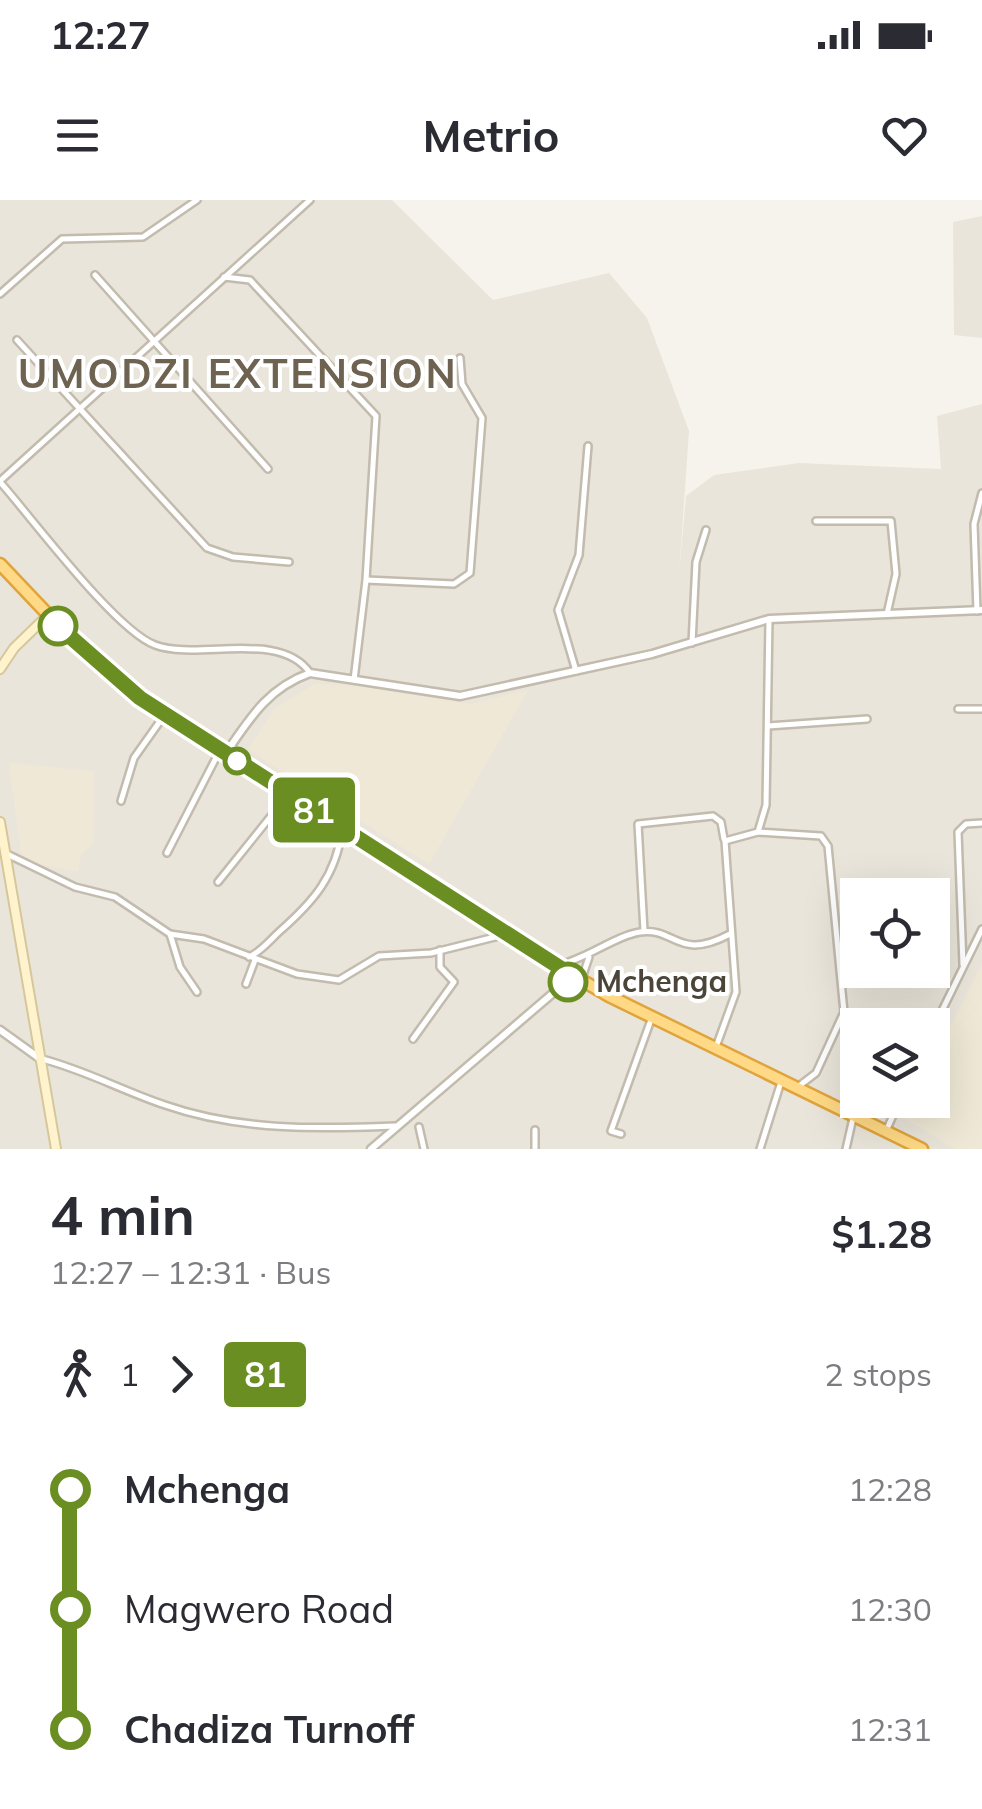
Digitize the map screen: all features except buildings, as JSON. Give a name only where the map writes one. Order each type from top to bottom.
[{"type":"highway","points":[[0,564],[47,616],[113,676],[165,714],[504,934],[652,1018],[840,1108]]},
{"type":"highway","points":[[860,1118],[916,1148]]},
{"type":"main road","points":[[0,669],[14,648],[47,616]]},
{"type":"main road","points":[[0,822],[56,1149]]},
{"type":"street","points":[[0,294],[62,240],[143,237],[198,200]]},
{"type":"street","points":[[310,200],[0,481],[144,640],[180,651],[257,650],[297,660],[310,674]]},
{"type":"street","points":[[96,275],[268,469]]},
{"type":"street","points":[[224,277],[250,280],[376,416],[366,580],[354,680]]},
{"type":"street","points":[[17,340],[207,548],[233,557],[288,562]]},
{"type":"street","points":[[366,580],[454,584],[470,574],[482,418],[462,384],[460,358]]},
{"type":"street","points":[[576,670],[558,610],[578,554],[588,446]]},
{"type":"street","points":[[167,853],[223,751],[268,696],[287,681],[310,674],[460,696],[692,643],[768,619],[979,610],[974,516],[982,493]]},
{"type":"street","points":[[816,521],[891,521],[896,574],[887,614]]},
{"type":"street","points":[[692,643],[696,562],[706,530]]},
{"type":"street","points":[[758,832],[766,805],[768,619]]},
{"type":"street","points":[[0,646],[14,648]]},
{"type":"street","points":[[958,710],[982,708]]},
{"type":"street","points":[[121,801],[134,758],[165,714]]},
{"type":"street","points":[[768,726],[867,719]]},
{"type":"street","points":[[218,882],[288,793]]},
{"type":"street","points":[[644,932],[638,824],[713,816],[721,822],[724,840],[735,1002],[716,1048]]},
{"type":"street","points":[[963,965],[958,832],[966,824],[982,823]]},
{"type":"street","points":[[246,984],[252,958],[304,912],[320,891],[339,854],[342,828]]},
{"type":"street","points":[[724,840],[758,832],[821,836],[828,846],[844,1012],[816,1073],[798,1087]]},
{"type":"street","points":[[4,852],[75,887],[116,897],[170,934],[204,939],[280,970],[339,980],[378,956],[440,950],[504,934]]},
{"type":"street","points":[[943,1008],[982,929]]},
{"type":"street","points":[[556,966],[589,957],[617,940],[644,932],[690,946],[710,944],[730,934]]},
{"type":"street","points":[[170,934],[180,967],[197,992]]},
{"type":"street","points":[[413,1039],[454,982],[440,967],[440,950]]},
{"type":"street","points":[[371,1149],[577,978],[589,957]]},
{"type":"street","points":[[621,1134],[611,1131],[610,1123],[630,1084],[652,1018]]},
{"type":"street","points":[[0,1030],[39,1058],[166,1106],[225,1120],[332,1128],[399,1126]]},
{"type":"street","points":[[760,1149],[782,1080]]},
{"type":"street","points":[[846,1149],[853,1118]]},
{"type":"street","points":[[886,1131],[892,1118]]},
{"type":"street","points":[[419,1127],[424,1149]]},
{"type":"street","points":[[534,1130],[535,1149]]},
{"type":"shaded area","points":[[0,200],[392,200],[493,300],[609,273],[647,318],[689,431],[679,575],[686,496],[714,475],[799,463],[941,469],[937,416],[982,404],[982,1149],[0,1149]]},
{"type":"shaded area","points":[[982,216],[982,338],[954,335],[953,222]]},
{"type":"shaded area","points":[[315,684],[351,685],[471,704],[528,690],[429,864],[248,750],[273,710]]},
{"type":"shaded area","points":[[9,763],[94,771],[93,844],[81,854],[78,871],[22,862]]},
{"type":"shaded area","points":[[982,963],[982,1149],[955,1149],[904,1118],[950,1118],[950,1028]]},
{"type":"bus line","name":"81","points":[[58,626],[140,698],[573,976],[568,982]]},
{"type":"place","name":"Mchenga","points":[[568,982]]},
{"type":"district","name":"UMODZI EXTENSION","points":[[238,374]]}]
